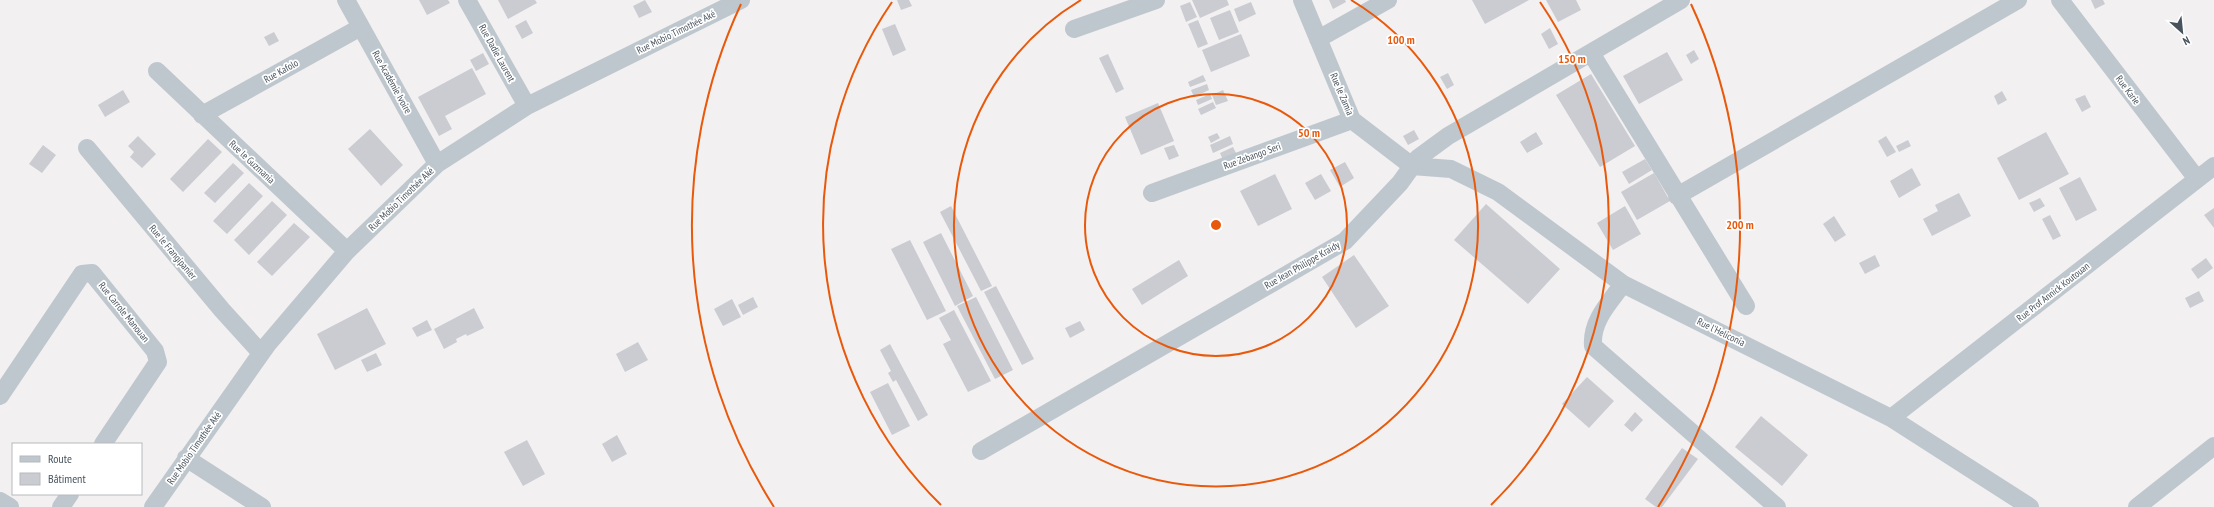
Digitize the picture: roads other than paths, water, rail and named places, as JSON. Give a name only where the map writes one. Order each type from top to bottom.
[{"type":"street","name":"Rue Académie Ivoire","points":[[346,0],[437,164]]},
{"type":"street","name":"Rue Dadie Laurent","points":[[467,0],[527,106]]},
{"type":"street","name":"Rue Mobio Timothée Aké","points":[[154,507],[186,458],[261,353],[347,251],[437,164],[527,106],[741,0]]},
{"type":"street","points":[[1074,29],[1156,0]]},
{"type":"street","name":"Rue le Zamia","points":[[1302,0],[1352,120],[1412,166]]},
{"type":"street","points":[[1318,39],[1388,0]]},
{"type":"street","name":"Rue Jean Philippe Kraidy","points":[[981,450],[1345,241],[1400,183],[1418,158],[1448,136],[1681,0]]},
{"type":"street","points":[[1677,196],[2018,0]]},
{"type":"street","name":"Rue Karie","points":[[2060,0],[2197,179]]},
{"type":"street","name":"Rue Kafolo","points":[[202,115],[361,27]]},
{"type":"street","points":[[1591,53],[1677,196],[1746,306]]},
{"type":"street","name":"Rue le Guzmania","points":[[157,71],[347,251]]},
{"type":"street","name":"Rue Zebango Seri","points":[[1152,193],[1352,120]]},
{"type":"street","name":"Rue le Frangipanier","points":[[88,148],[222,310],[261,353]]},
{"type":"street","name":"Rue l'Heliconia","points":[[1412,166],[1451,169],[1498,192],[1623,284],[1891,418],[2030,507]]},
{"type":"street","name":"Rue Prof Annick Koutouan","points":[[1891,418],[2214,166]]},
{"type":"street","name":"Rue Carrole Manouan","points":[[0,396],[82,274],[92,273],[155,351],[158,362],[105,443]]},
{"type":"street","points":[[1623,284],[1595,324],[1592,334],[1593,346],[1777,507]]},
{"type":"street","points":[[2137,507],[2212,450]]},
{"type":"street","points":[[186,458],[262,507]]},
{"type":"street","points":[[61,507],[69,495]]},
{"type":"street","points":[[0,501],[10,507]]}]
